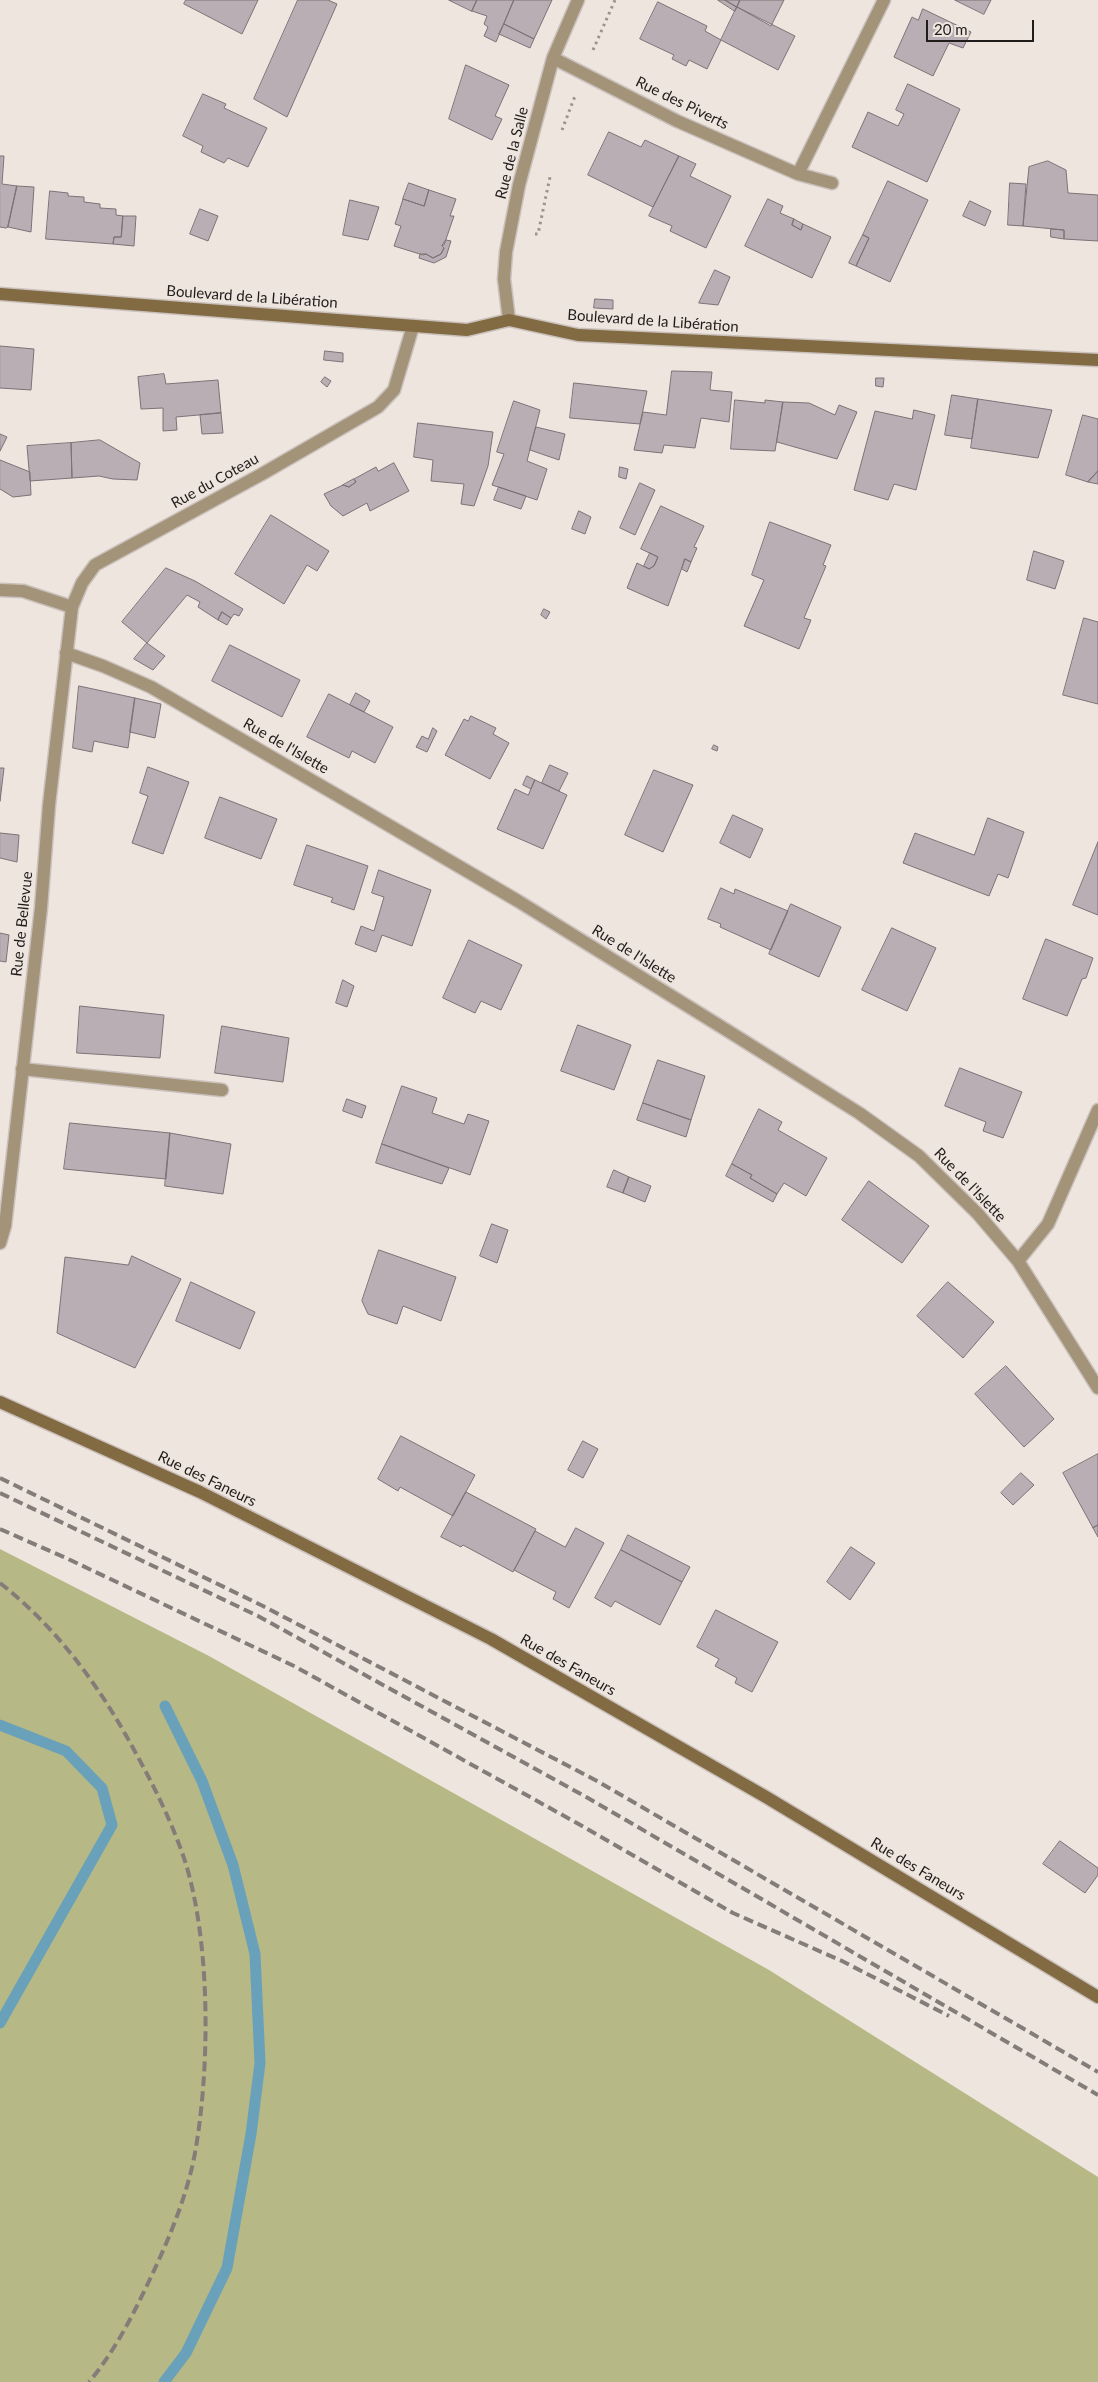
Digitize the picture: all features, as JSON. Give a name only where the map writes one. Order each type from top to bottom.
[{"type":"street","name":"Rue de la Salle","points":[[509,320],[504,279],[510,230],[519,185],[553,58],[578,0]]},
{"type":"street","points":[[798,174],[884,0]]},
{"type":"street","name":"Rue des Piverts","points":[[553,58],[677,121],[798,174],[832,183]]},
{"type":"street","name":"Boulevard de la Libération","points":[[0,294],[467,330],[509,320],[578,336],[1098,360]]},
{"type":"street","name":"Rue du Coteau","points":[[72,607],[82,583],[96,565],[262,474],[378,406],[394,390],[413,326]]},
{"type":"street","points":[[0,590],[23,591],[72,607]]},
{"type":"street","name":"Rue de Bellevue","points":[[0,1243],[5,1226],[41,908],[49,805],[72,607]]},
{"type":"street","name":"Rue de l'Islette","points":[[66,653],[103,666],[152,687],[518,901],[859,1113],[919,1156],[978,1214],[1018,1261],[1098,1388]]},
{"type":"street","points":[[22,1069],[222,1090]]},
{"type":"street","points":[[1018,1261],[1048,1224],[1098,1110]]},
{"type":"street","name":"Rue des Faneurs","points":[[0,1402],[200,1492],[491,1639],[766,1796],[1098,1997]]},
{"type":"path","points":[[562,131],[583,72],[615,0]]},
{"type":"path","points":[[510,230],[538,234],[552,167]]},
{"type":"green space","points":[[0,1549],[209,1656],[769,1970],[1098,2177],[1098,2382],[0,2382]]},
{"type":"building","points":[[186,0],[258,0],[242,34],[184,4]]},
{"type":"building","points":[[298,0],[328,0],[337,4],[287,117],[254,99]]},
{"type":"building","points":[[449,0],[477,0],[472,11]]},
{"type":"building","points":[[477,0],[514,0],[496,42],[484,36],[488,27],[484,24],[487,16],[472,11]]},
{"type":"building","points":[[514,0],[552,0],[534,39],[504,24]]},
{"type":"building","points":[[718,0],[725,0],[737,7],[735,11]]},
{"type":"building","points":[[725,0],[740,0],[737,7]]},
{"type":"building","points":[[740,0],[784,0],[771,26],[737,7]]},
{"type":"building","points":[[955,0],[991,0],[984,14]]},
{"type":"building","points":[[658,2],[707,26],[705,31],[721,40],[707,69],[689,60],[686,66],[672,59],[674,55],[640,39]]},
{"type":"building","points":[[737,7],[795,36],[778,70],[721,40]]},
{"type":"building","points":[[923,9],[971,32],[963,48],[949,43],[933,76],[894,57],[912,17],[918,20]]},
{"type":"building","points":[[504,24],[534,39],[530,48],[499,34]]},
{"type":"building","points":[[466,65],[509,85],[495,116],[502,119],[492,140],[449,119]]},
{"type":"building","points":[[908,84],[960,109],[927,182],[852,147],[868,112],[898,126],[904,114],[896,110]]},
{"type":"building","points":[[203,94],[226,104],[224,108],[267,128],[248,167],[228,158],[224,163],[201,152],[203,146],[183,136]]},
{"type":"building","points":[[609,132],[641,147],[645,140],[679,156],[653,207],[588,175]]},
{"type":"building","points":[[0,156],[4,156],[2,184],[17,186],[8,227],[6,228],[0,227]]},
{"type":"building","points":[[679,156],[696,164],[690,176],[731,196],[706,248],[670,231],[672,226],[649,216]]},
{"type":"building","points":[[1048,161],[1066,170],[1068,193],[1098,195],[1098,241],[1064,239],[1064,230],[1023,226],[1029,167]]},
{"type":"building","points":[[888,181],[928,200],[890,282],[856,266],[869,238],[863,235]]},
{"type":"building","points":[[409,183],[429,190],[424,206],[403,199]]},
{"type":"building","points":[[1010,183],[1026,184],[1023,226],[1008,225]]},
{"type":"building","points":[[17,186],[34,187],[31,232],[8,227]]},
{"type":"building","points":[[429,190],[456,199],[450,216],[454,216],[442,246],[444,248],[441,254],[433,258],[426,254],[423,255],[394,246],[401,226],[395,224],[403,199],[424,206]]},
{"type":"building","points":[[50,191],[68,193],[68,196],[84,197],[84,202],[100,204],[100,208],[116,209],[116,215],[123,216],[121,237],[114,237],[113,244],[46,239]]},
{"type":"building","points":[[768,199],[783,206],[780,213],[794,219],[792,225],[801,230],[803,224],[831,237],[812,278],[745,246]]},
{"type":"building","points":[[350,200],[379,207],[368,240],[343,235]]},
{"type":"building","points":[[970,201],[991,211],[985,226],[963,216]]},
{"type":"building","points":[[200,209],[218,216],[208,241],[190,234]]},
{"type":"building","points":[[123,216],[136,216],[134,246],[113,244],[114,237],[121,237]]},
{"type":"building","points":[[794,219],[803,224],[801,230],[792,225]]},
{"type":"building","points":[[1051,229],[1064,230],[1064,239],[1051,237]]},
{"type":"building","points":[[863,235],[869,238],[856,266],[849,263]]},
{"type":"building","points":[[446,240],[451,241],[446,257],[434,263],[419,258],[420,254],[426,254],[433,258],[441,254],[444,248],[442,246]]},
{"type":"building","points":[[715,270],[730,277],[718,305],[699,303]]},
{"type":"building","points":[[595,299],[613,300],[613,309],[594,308]]},
{"type":"building","points":[[0,346],[34,349],[31,390],[0,388]]},
{"type":"building","points":[[325,351],[343,353],[343,362],[324,360]]},
{"type":"building","points":[[672,371],[712,372],[710,390],[732,392],[729,422],[701,418],[695,448],[664,445],[662,453],[634,450],[643,412],[666,415]]},
{"type":"building","points":[[164,374],[166,384],[218,380],[221,413],[176,417],[177,430],[163,431],[163,408],[141,409],[138,377]]},
{"type":"building","points":[[325,377],[331,381],[327,387],[321,382]]},
{"type":"building","points":[[876,378],[884,378],[883,387],[876,386]]},
{"type":"building","points":[[574,383],[647,391],[640,424],[570,418]]},
{"type":"building","points":[[952,395],[978,399],[972,439],[945,435]]},
{"type":"building","points":[[978,399],[1052,410],[1038,458],[971,448]]},
{"type":"building","points":[[735,400],[765,403],[765,400],[783,402],[775,451],[731,449]]},
{"type":"building","points":[[514,401],[540,410],[527,461],[547,469],[537,500],[492,485],[504,454],[497,452]]},
{"type":"building","points":[[783,402],[809,403],[835,415],[839,405],[857,412],[837,459],[777,442]]},
{"type":"building","points":[[914,410],[935,415],[916,490],[894,484],[888,500],[854,490],[875,411],[912,419]]},
{"type":"building","points":[[221,413],[223,433],[202,434],[200,415]]},
{"type":"building","points":[[1083,415],[1098,419],[1098,471],[1088,482],[1066,475]]},
{"type":"building","points":[[418,423],[493,432],[488,466],[474,506],[461,504],[464,484],[431,481],[433,460],[414,457]]},
{"type":"building","points":[[536,427],[565,434],[559,460],[530,450]]},
{"type":"building","points":[[0,434],[7,437],[0,451]]},
{"type":"building","points":[[100,440],[140,463],[137,480],[113,479],[99,476],[72,478],[71,443]]},
{"type":"building","points":[[71,443],[72,478],[30,481],[27,446]]},
{"type":"building","points":[[0,460],[30,472],[31,495],[13,497],[0,489]]},
{"type":"building","points":[[394,463],[409,491],[370,511],[367,503],[343,516],[331,506],[324,494],[343,485],[349,487],[356,482],[354,479],[376,467],[378,471]]},
{"type":"building","points":[[620,467],[628,469],[626,479],[619,477]]},
{"type":"building","points":[[1098,471],[1098,484],[1088,482]]},
{"type":"building","points":[[354,479],[356,482],[349,487],[343,485]]},
{"type":"building","points":[[640,483],[655,490],[635,535],[620,528]]},
{"type":"building","points":[[499,487],[526,496],[521,509],[494,500]]},
{"type":"building","points":[[661,506],[704,526],[694,547],[697,548],[691,562],[685,559],[668,606],[627,588],[637,563],[649,569],[654,566],[658,557],[641,549]]},
{"type":"building","points":[[579,511],[591,517],[585,534],[572,529]]},
{"type":"building","points":[[271,515],[329,551],[317,571],[307,565],[284,604],[235,574]]},
{"type":"building","points":[[770,522],[831,545],[823,565],[826,566],[804,618],[811,620],[799,649],[744,626],[764,580],[752,575]]},
{"type":"building","points":[[1034,551],[1064,561],[1055,589],[1027,580]]},
{"type":"building","points":[[650,553],[658,557],[654,566],[649,569],[644,566]]},
{"type":"building","points":[[685,559],[691,562],[687,572],[682,569]]},
{"type":"building","points":[[166,568],[195,581],[243,609],[239,616],[234,614],[231,618],[222,612],[218,620],[198,607],[200,602],[187,595],[147,643],[122,622]]},
{"type":"building","points":[[544,609],[550,612],[546,619],[541,615]]},
{"type":"building","points":[[222,612],[231,618],[227,625],[218,620]]},
{"type":"building","points":[[1084,618],[1098,622],[1098,704],[1063,695]]},
{"type":"building","points":[[147,643],[165,656],[153,670],[134,659]]},
{"type":"building","points":[[230,645],[300,680],[282,717],[212,681]]},
{"type":"building","points":[[79,686],[135,698],[128,748],[94,741],[92,752],[73,748]]},
{"type":"building","points":[[356,693],[370,701],[364,712],[350,705]]},
{"type":"building","points":[[329,694],[393,727],[375,763],[352,751],[349,758],[307,737]]},
{"type":"building","points":[[135,698],[161,704],[155,738],[130,732]]},
{"type":"building","points":[[471,716],[496,728],[493,734],[509,743],[490,779],[445,755],[464,719],[468,721]]},
{"type":"building","points":[[433,728],[437,731],[427,752],[416,747],[422,736],[428,739]]},
{"type":"building","points":[[714,745],[718,747],[717,751],[712,749]]},
{"type":"building","points":[[550,765],[568,773],[559,791],[542,783]]},
{"type":"building","points":[[148,767],[189,782],[163,854],[132,843],[148,796],[140,793]]},
{"type":"building","points":[[0,768],[4,768],[0,801]]},
{"type":"building","points":[[654,770],[693,785],[663,852],[625,835]]},
{"type":"building","points":[[527,776],[535,780],[531,789],[523,785]]},
{"type":"building","points":[[535,780],[567,795],[543,849],[497,829],[515,789],[528,795]]},
{"type":"building","points":[[220,797],[277,819],[261,859],[205,838]]},
{"type":"building","points":[[733,815],[763,829],[750,858],[720,843]]},
{"type":"building","points":[[988,818],[1024,832],[1008,878],[998,874],[989,896],[903,863],[915,833],[974,855]]},
{"type":"building","points":[[0,833],[19,835],[17,862],[0,858]]},
{"type":"building","points":[[1098,842],[1098,915],[1073,905]]},
{"type":"building","points":[[307,845],[368,866],[354,910],[331,902],[333,898],[294,885]]},
{"type":"building","points":[[379,870],[431,890],[412,946],[382,935],[376,952],[355,944],[361,926],[374,931],[384,897],[372,893]]},
{"type":"building","points":[[721,888],[734,894],[735,889],[788,911],[771,950],[720,927],[721,924],[708,919]]},
{"type":"building","points":[[791,904],[841,927],[819,977],[769,954]]},
{"type":"building","points":[[892,928],[936,948],[907,1011],[862,990]]},
{"type":"building","points":[[0,933],[9,935],[6,962],[0,961]]},
{"type":"building","points":[[1046,939],[1093,958],[1086,978],[1082,979],[1067,1016],[1023,999]]},
{"type":"building","points":[[469,940],[522,965],[501,1010],[481,1001],[475,1013],[443,998]]},
{"type":"building","points":[[343,980],[354,986],[347,1007],[336,1003]]},
{"type":"building","points":[[80,1006],[164,1015],[160,1058],[77,1053]]},
{"type":"building","points":[[578,1025],[631,1045],[614,1090],[561,1071]]},
{"type":"building","points":[[222,1026],[289,1038],[283,1082],[215,1073]]},
{"type":"building","points":[[658,1060],[705,1076],[691,1120],[643,1103]]},
{"type":"building","points":[[960,1068],[1022,1092],[1003,1138],[983,1131],[986,1122],[945,1106]]},
{"type":"building","points":[[402,1086],[437,1098],[432,1113],[464,1124],[468,1114],[489,1121],[470,1175],[382,1144]]},
{"type":"building","points":[[347,1099],[366,1106],[362,1118],[343,1111]]},
{"type":"building","points":[[643,1103],[691,1120],[686,1137],[637,1120]]},
{"type":"building","points":[[759,1109],[782,1122],[778,1130],[827,1158],[806,1196],[784,1183],[777,1194],[750,1178],[752,1175],[732,1164]]},
{"type":"building","points":[[70,1123],[170,1133],[166,1179],[64,1169]]},
{"type":"building","points":[[170,1133],[231,1144],[223,1194],[165,1186]]},
{"type":"building","points":[[382,1144],[449,1168],[442,1184],[376,1163]]},
{"type":"building","points":[[732,1164],[752,1175],[750,1178],[777,1194],[773,1202],[726,1176]]},
{"type":"building","points":[[614,1170],[629,1177],[623,1193],[607,1187]]},
{"type":"building","points":[[629,1177],[651,1186],[645,1202],[623,1193]]},
{"type":"building","points":[[869,1181],[929,1226],[902,1263],[842,1220]]},
{"type":"building","points":[[492,1224],[508,1230],[497,1263],[480,1256]]},
{"type":"building","points":[[379,1250],[456,1277],[441,1321],[403,1306],[397,1324],[368,1314],[362,1301]]},
{"type":"building","points":[[132,1256],[181,1279],[135,1368],[57,1333],[65,1257],[128,1265]]},
{"type":"building","points":[[191,1282],[255,1312],[240,1349],[176,1321]]},
{"type":"building","points":[[948,1282],[994,1322],[963,1358],[917,1316]]},
{"type":"building","points":[[1006,1366],[1054,1419],[1024,1447],[975,1394]]},
{"type":"building","points":[[401,1436],[475,1475],[453,1516],[400,1487],[398,1491],[378,1479]]},
{"type":"building","points":[[583,1441],[598,1449],[583,1478],[568,1470]]},
{"type":"building","points":[[1098,1454],[1098,1525],[1093,1528],[1063,1473]]},
{"type":"building","points":[[1021,1473],[1034,1485],[1013,1505],[1001,1493]]},
{"type":"building","points":[[466,1492],[536,1529],[513,1572],[463,1545],[461,1547],[441,1537]]},
{"type":"building","points":[[1098,1525],[1098,1537],[1093,1528]]},
{"type":"building","points":[[576,1528],[604,1543],[569,1608],[553,1599],[556,1592],[514,1570],[535,1531],[565,1547]]},
{"type":"building","points":[[628,1535],[690,1567],[682,1582],[621,1550]]},
{"type":"building","points":[[851,1547],[875,1563],[850,1600],[827,1582]]},
{"type":"building","points":[[621,1550],[682,1582],[660,1625],[615,1601],[611,1607],[595,1598]]},
{"type":"building","points":[[716,1610],[778,1642],[752,1692],[735,1683],[737,1678],[715,1666],[719,1659],[697,1647]]},
{"type":"building","points":[[1060,1841],[1098,1868],[1098,1875],[1085,1893],[1043,1864]]},
{"type":"waterway","points":[[164,2382],[186,2353],[227,2268],[251,2134],[260,2063],[255,1954],[233,1865],[202,1781],[165,1706]]},
{"type":"waterway","points":[[0,1725],[66,1751],[102,1788],[112,1825],[0,2023]]},
{"type":"railway","points":[[0,1478],[263,1606],[597,1781],[1098,2072]]},
{"type":"railway","points":[[0,1493],[258,1616],[588,1798],[1098,2095]]},
{"type":"railway","points":[[0,1529],[66,1558],[294,1666],[575,1822],[733,1913],[842,1961],[949,2016]]},
{"type":"railway","points":[[0,1583],[40,1618],[75,1658],[120,1725],[155,1789],[180,1846],[194,1894],[200,1930],[204,1968],[205,2046],[200,2120],[192,2169],[177,2217],[144,2292],[115,2345],[89,2382]]}]
